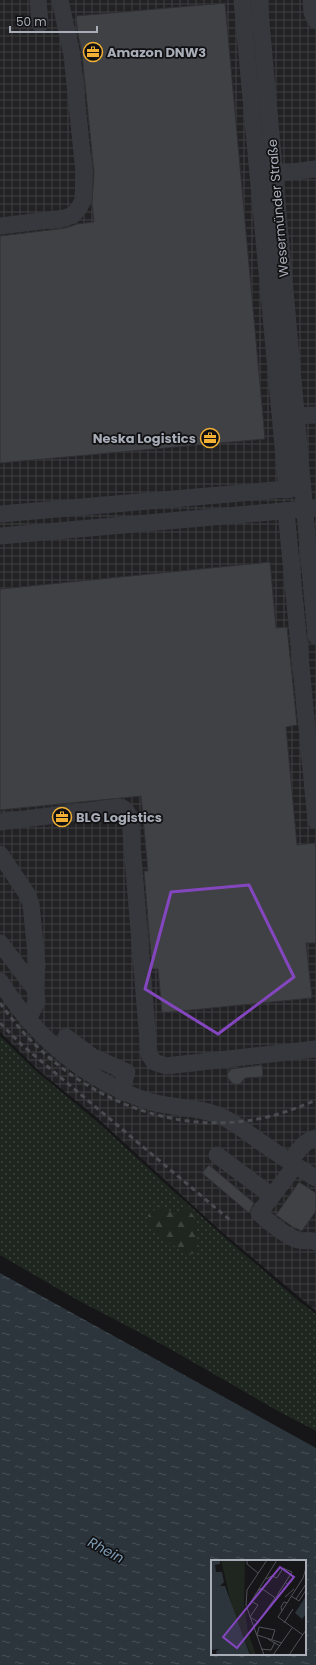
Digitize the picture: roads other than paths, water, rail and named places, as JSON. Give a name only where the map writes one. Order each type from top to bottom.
[{"type":"street","points":[[38,0],[40,24]]},
{"type":"street","points":[[0,226],[65,218],[73,215],[83,200],[84,173],[72,55],[60,0]]},
{"type":"street","points":[[0,514],[295,489],[242,0]]},
{"type":"street","name":"Wesermünder Straße","points":[[259,0],[296,416],[295,489],[310,509],[316,636]]},
{"type":"street","points":[[311,0],[312,12],[316,20]]},
{"type":"street","points":[[275,174],[316,169]]},
{"type":"street","points":[[296,416],[316,415]]},
{"type":"street","points":[[0,536],[310,509]]},
{"type":"street","points":[[286,511],[316,821]]},
{"type":"street","points":[[0,822],[119,807],[127,811],[130,820],[149,1054],[154,1062],[166,1066],[316,1049]]},
{"type":"street","points":[[0,854],[27,894],[31,904],[37,966],[35,989],[37,1001],[28,1020]]},
{"type":"street","points":[[0,943],[35,989]]},
{"type":"street","points":[[0,981],[28,1020],[62,1053],[86,1072],[121,1091],[167,1106],[207,1112],[223,1117],[316,1178]]},
{"type":"street","points":[[66,1037],[93,1057],[127,1072],[121,1091]]},
{"type":"street","points":[[316,1138],[309,1140],[302,1145],[293,1164],[259,1213],[293,1238],[299,1241],[316,1242]]},
{"type":"street","points":[[217,1155],[272,1196]]},
{"type":"water","name":"Rhein","points":[[0,1273],[316,1448],[316,1665],[0,1665]]},
{"type":"railway","points":[[0,1003],[15,1023],[32,1041],[44,1053],[68,1072],[93,1088],[120,1102],[148,1112],[177,1119],[207,1123],[237,1122],[267,1117],[292,1110],[316,1100]]},
{"type":"railway","points":[[0,1023],[22,1045],[230,1220]]},
{"type":"place","name":"Amazon DNW3","points":[[93,52]]},
{"type":"place","name":"Neska Logistics","points":[[210,438]]},
{"type":"place","name":"BLG Logistics","points":[[62,817]]}]
